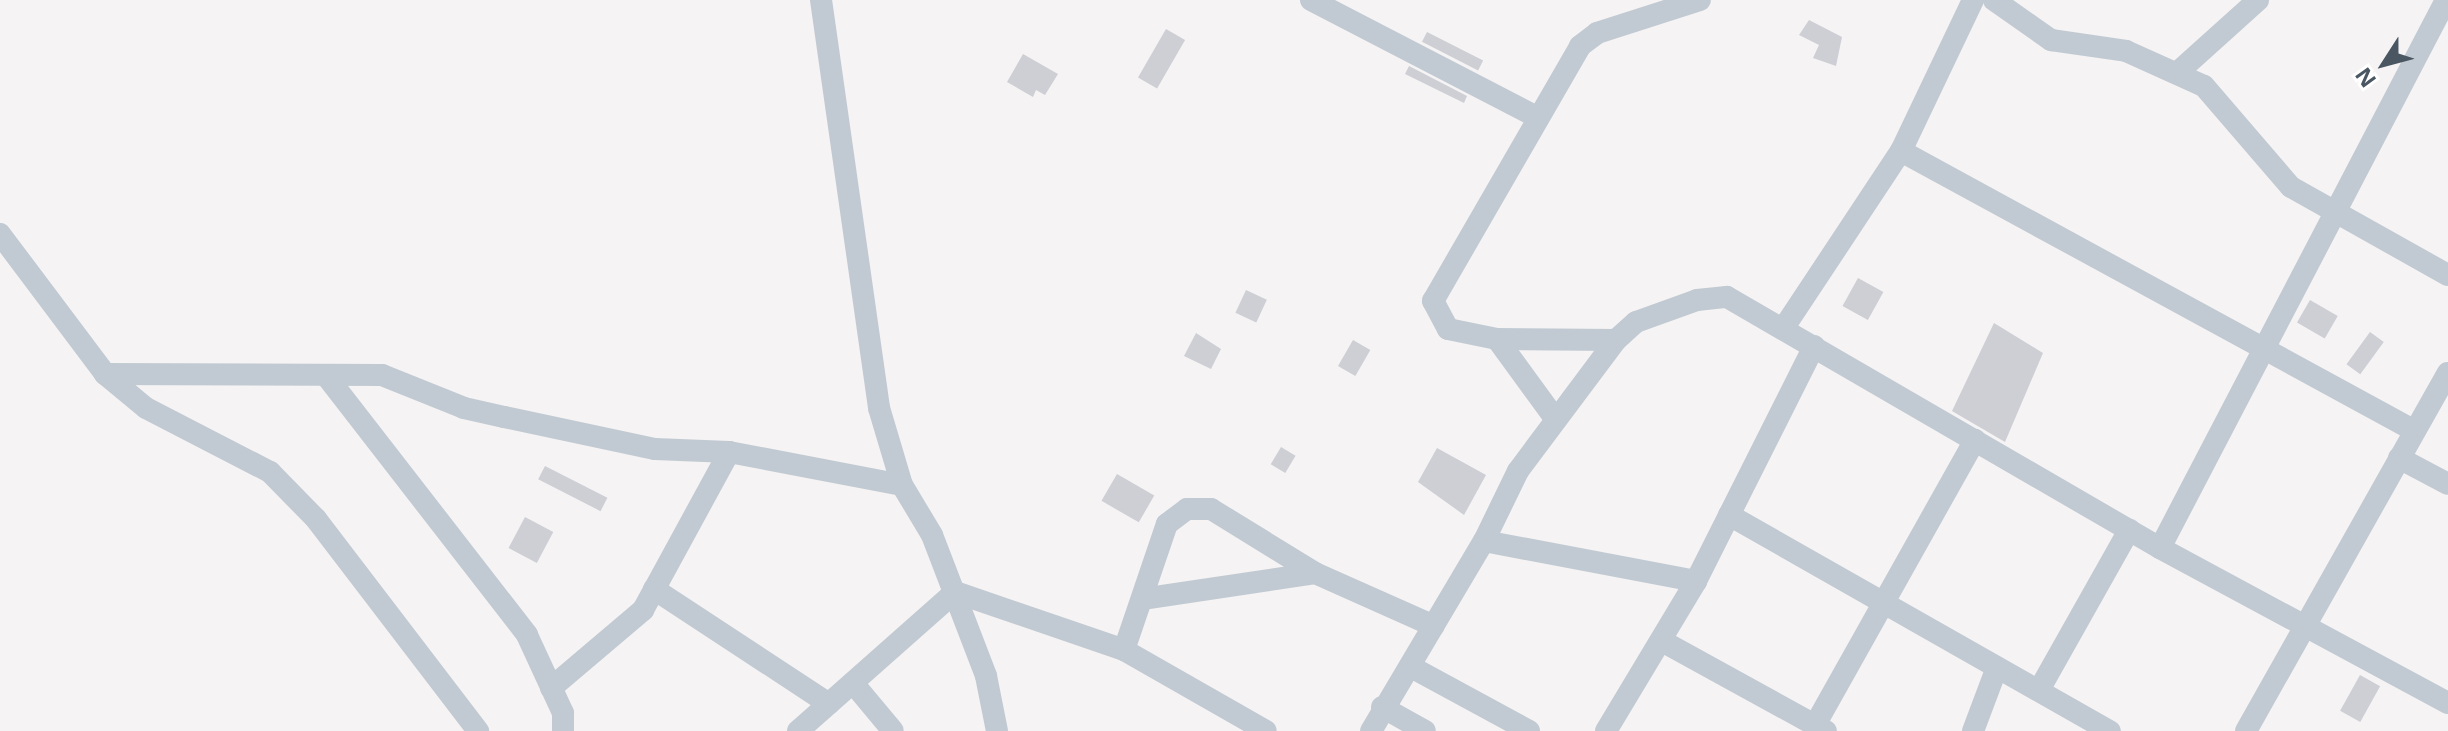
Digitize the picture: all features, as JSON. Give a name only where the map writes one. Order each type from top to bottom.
[{"type":"street","points":[[821,0],[879,408],[902,485],[955,592],[986,676],[997,731]]},
{"type":"street","points":[[1311,0],[1535,116]]},
{"type":"street","points":[[1616,340],[1497,339],[1448,329],[1433,301],[1535,116],[1580,46],[1597,33],[1700,0]]},
{"type":"street","points":[[1783,329],[1901,151],[1973,0]]},
{"type":"street","points":[[1994,0],[2051,40],[2126,51],[2204,86],[2291,187],[2448,275]]},
{"type":"street","points":[[2177,73],[2258,0]]},
{"type":"street","points":[[2160,548],[2339,216],[2446,0]]},
{"type":"street","points":[[1901,151],[2415,431]]},
{"type":"street","points":[[0,234],[105,374],[146,408],[270,472],[316,519],[478,731]]},
{"type":"street","points":[[1371,731],[1382,707],[1413,668],[1484,541],[1518,471],[1616,340],[1636,322],[1697,300],[1727,297],[2160,548],[2448,703]]},
{"type":"street","points":[[1497,339],[1556,420]]},
{"type":"street","points":[[1606,731],[1696,581],[1814,346]]},
{"type":"street","points":[[2246,731],[2303,625],[2448,373]]},
{"type":"street","points":[[105,374],[328,378],[382,375],[477,411],[655,449],[729,452],[902,485]]},
{"type":"street","points":[[328,378],[527,635],[551,688],[563,731]]},
{"type":"street","points":[[1662,641],[1821,728],[1884,602],[1975,440]]},
{"type":"street","points":[[551,688],[637,617],[729,452]]},
{"type":"street","points":[[2399,458],[2448,484]]},
{"type":"street","points":[[1124,650],[1167,524],[1187,509],[1211,509],[1315,573],[1434,626]]},
{"type":"street","points":[[1729,515],[2110,731]]},
{"type":"street","points":[[2039,690],[2129,530]]},
{"type":"street","points":[[1484,541],[1696,581]]},
{"type":"street","points":[[1142,599],[1315,573]]},
{"type":"street","points":[[654,589],[829,704]]},
{"type":"street","points":[[955,592],[1124,650],[1266,731]]},
{"type":"street","points":[[798,731],[955,592]]},
{"type":"street","points":[[1973,731],[1997,667]]},
{"type":"street","points":[[1413,668],[1529,731]]},
{"type":"street","points":[[853,683],[893,731]]},
{"type":"street","points":[[1382,707],[1425,731]]},
{"type":"building","points":[[1809,20],[1842,37],[1836,66],[1813,58],[1819,45],[1799,35]]},
{"type":"building","points":[[1166,29],[1185,40],[1157,88],[1138,77]]},
{"type":"building","points":[[1427,32],[1483,61],[1478,70],[1422,42]]},
{"type":"building","points":[[1023,54],[1058,74],[1045,95],[1036,90],[1033,97],[1007,82]]},
{"type":"building","points":[[1409,66],[1467,96],[1464,103],[1405,74]]},
{"type":"building","points":[[1858,278],[1883,292],[1868,320],[1842,306]]},
{"type":"building","points":[[1246,290],[1267,300],[1256,322],[1235,313]]},
{"type":"building","points":[[2310,300],[2338,316],[2325,339],[2297,323]]},
{"type":"building","points":[[1994,323],[2043,353],[2005,442],[1952,411]]},
{"type":"building","points":[[2370,332],[2384,342],[2360,374],[2346,364]]},
{"type":"building","points":[[1196,333],[1221,349],[1211,369],[1184,356]]},
{"type":"building","points":[[1353,340],[1370,350],[1355,376],[1338,366]]},
{"type":"building","points":[[1281,447],[1296,456],[1285,473],[1271,464]]},
{"type":"building","points":[[1437,448],[1486,475],[1464,515],[1418,482]]},
{"type":"building","points":[[545,466],[607,498],[601,511],[538,479]]},
{"type":"building","points":[[1117,474],[1154,496],[1139,522],[1102,501]]},
{"type":"building","points":[[525,517],[553,532],[537,563],[509,548]]},
{"type":"building","points":[[2360,675],[2380,686],[2360,722],[2340,711]]}]
